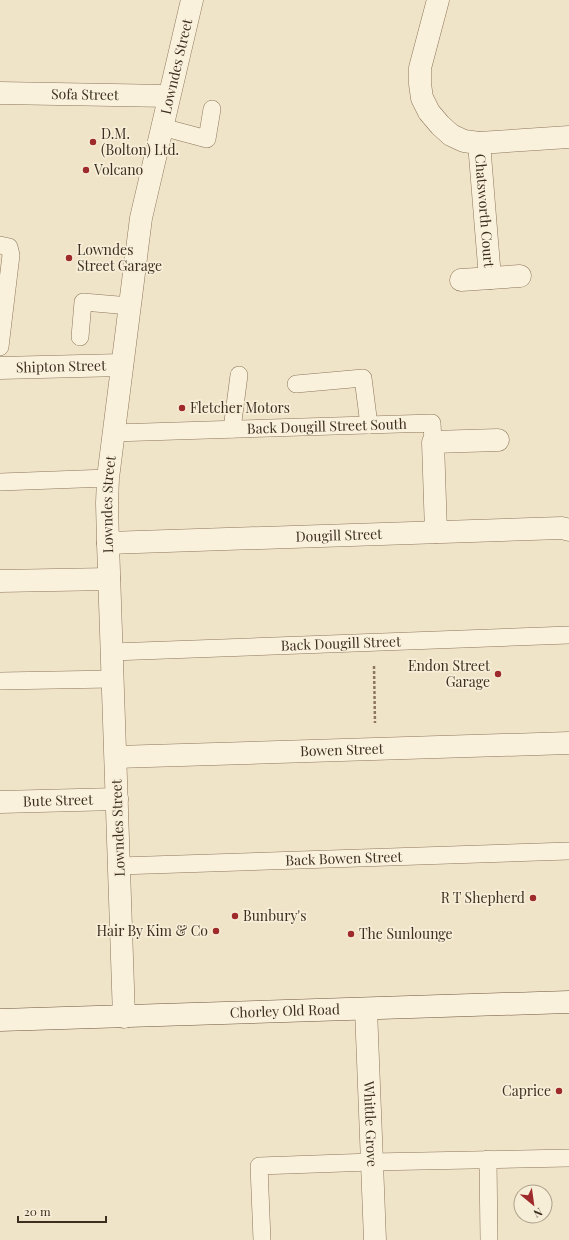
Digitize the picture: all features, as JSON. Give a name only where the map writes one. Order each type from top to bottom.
[{"type":"street","name":"Lowndes Street","points":[[124,1017],[109,579],[107,503],[108,478],[141,218],[192,0]]},
{"type":"street","points":[[438,0],[420,68],[422,98],[429,112],[451,135],[464,141],[479,143],[569,137]]},
{"type":"street","name":"Sofa Street","points":[[0,93],[169,96]]},
{"type":"street","name":"Chatsworth Court","points":[[479,143],[490,278]]},
{"type":"street","name":"Chatsworth Court","points":[[461,280],[520,276]]},
{"type":"street","name":"Shipton Street","points":[[0,368],[122,365]]},
{"type":"street","points":[[433,442],[498,440]]},
{"type":"street","name":"Back Dougill Street South","points":[[433,442],[436,532]]},
{"type":"street","name":"Dougill Street","points":[[108,543],[562,528],[569,530]]},
{"type":"street","points":[[0,581],[109,579]]},
{"type":"street","name":"Bowen Street","points":[[116,757],[569,744]]},
{"type":"street","name":"Bute Street","points":[[0,802],[117,799]]},
{"type":"street","name":"Chorley Old Road","points":[[0,1020],[569,1002]]},
{"type":"street","name":"Whittle Grove","points":[[366,1009],[375,1240]]},
{"type":"lane","points":[[162,128],[207,138],[212,109]]},
{"type":"lane","points":[[0,245],[9,247],[11,255],[0,347]]},
{"type":"lane","points":[[80,337],[83,302],[130,306]]},
{"type":"lane","points":[[232,429],[239,375]]},
{"type":"lane","points":[[296,384],[363,378],[369,425]]},
{"type":"lane","name":"Back Dougill Street South","points":[[113,433],[432,423],[433,442]]},
{"type":"lane","points":[[0,482],[108,478]]},
{"type":"lane","name":"Back Dougill Street","points":[[112,652],[569,635]]},
{"type":"lane","points":[[0,681],[112,679]]},
{"type":"lane","name":"Back Bowen Street","points":[[119,866],[569,851]]},
{"type":"lane","points":[[262,1240],[259,1166],[569,1158]]},
{"type":"lane","points":[[488,1159],[489,1240]]},
{"type":"path","points":[[373,642],[375,749]]},
{"type":"place","name":"D.M. (Bolton) Ltd.","points":[[93,142]]},
{"type":"place","name":"Volcano","points":[[86,170]]},
{"type":"place","name":"Lowndes Street Garage","points":[[69,258]]},
{"type":"place","name":"Fletcher Motors","points":[[182,408]]},
{"type":"place","name":"Endon Street Garage","points":[[498,674]]},
{"type":"place","name":"R T Shepherd","points":[[533,898]]},
{"type":"place","name":"Bunbury's","points":[[235,916]]},
{"type":"place","name":"Hair By Kim & Co","points":[[216,931]]},
{"type":"place","name":"The Sunlounge","points":[[351,934]]},
{"type":"place","name":"Caprice","points":[[559,1091]]}]
